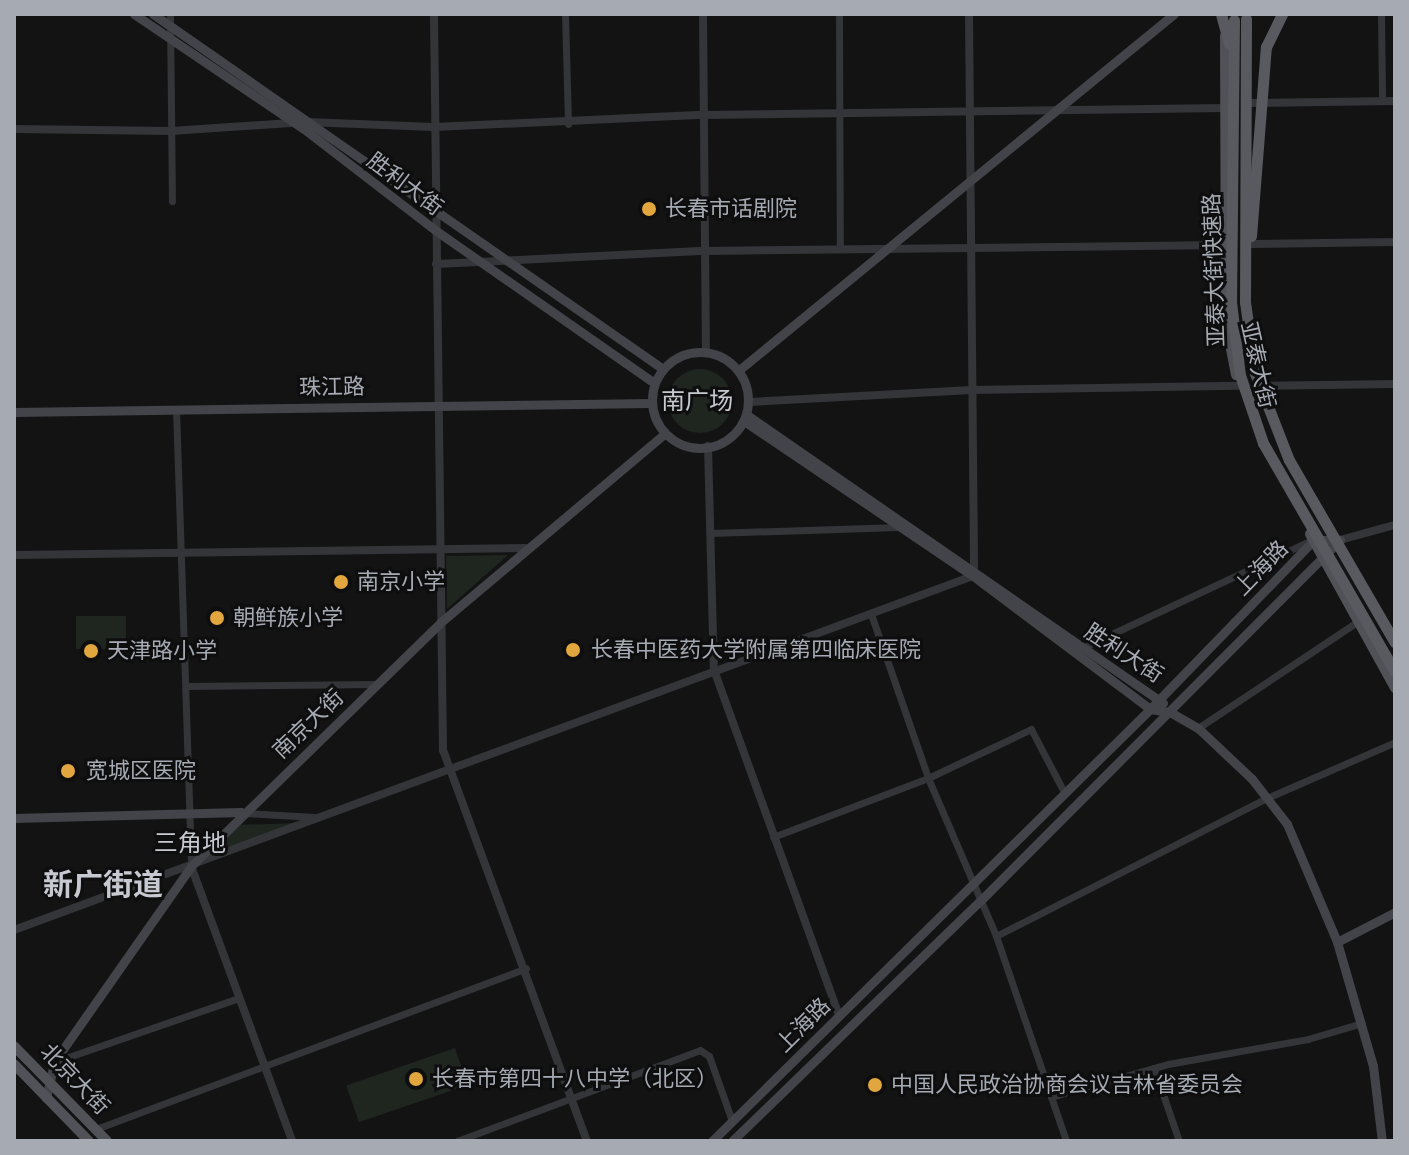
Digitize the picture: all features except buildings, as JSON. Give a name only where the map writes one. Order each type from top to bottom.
[{"type":"highway","points":[[1245,268],[1258,196],[1266,47],[1282,14]]},
{"type":"highway","name":"亚泰大街快速路","points":[[1235,16],[1249,344],[1264,406],[1289,460],[1395,643]]},
{"type":"highway","name":"亚泰大街快速路","points":[[1235,16],[1231,302],[1240,375],[1263,443],[1395,672]]},
{"type":"main road","name":"胜利大街","points":[[134,14],[663,369]]},
{"type":"main road","name":"胜利大街","points":[[153,14],[301,124],[435,230],[654,383]]},
{"type":"main road","points":[[739,370],[1174,14]]},
{"type":"main road","name":"亚泰大街","points":[[1235,16],[1251,103],[1250,326],[1262,386],[1286,451],[1395,632]]},
{"type":"main road","name":"亚泰大街","points":[[1235,16],[1225,108],[1224,245],[1226,323],[1239,386],[1265,454],[1314,540],[1321,561],[1395,688]]},
{"type":"main road","points":[[706,350],[739,370],[749,402],[746,418],[721,445],[680,446],[664,434],[651,403],[654,383],[663,369],[683,355],[706,350]]},
{"type":"main road","name":"珠江路","points":[[14,412],[440,402],[651,403]]},
{"type":"main road","name":"胜利大街","points":[[746,418],[1160,698],[1170,712]]},
{"type":"main road","name":"胜利大街","points":[[746,418],[899,527],[973,572],[1150,709],[1170,712]]},
{"type":"main road","name":"南京大街","points":[[46,1098],[47,1080],[54,1062],[191,866],[241,812],[441,622],[525,548],[664,434]]},
{"type":"main road","name":"上海路","points":[[712,1141],[973,886],[1314,540],[1340,540]]},
{"type":"main road","name":"上海路","points":[[732,1141],[980,901],[1340,540]]},
{"type":"main road","points":[[1170,712],[1198,728],[1267,798],[1300,849],[1337,942],[1362,1023],[1373,1066],[1382,1141]]},
{"type":"main road","points":[[14,818],[241,812]]},
{"type":"main road","points":[[1337,942],[1395,912]]},
{"type":"main road","name":"北京大街","points":[[14,1046],[107,1141]]},
{"type":"main road","name":"北京大街","points":[[14,1064],[89,1141]]},
{"type":"street","points":[[170,14],[172,201]]},
{"type":"street","points":[[434,14],[443,750],[453,769],[587,1141]]},
{"type":"street","points":[[565,14],[568,124]]},
{"type":"street","points":[[703,14],[706,350]]},
{"type":"street","points":[[839,14],[840,248]]},
{"type":"street","points":[[14,930],[326,818],[714,670],[871,614],[973,572],[969,14]]},
{"type":"street","points":[[1381,14],[1382,101]]},
{"type":"street","points":[[1251,103],[1395,101]]},
{"type":"street","points":[[14,129],[171,131],[301,124],[434,127],[568,124],[703,115],[968,109],[1225,108]]},
{"type":"street","points":[[1249,244],[1395,242]]},
{"type":"street","points":[[436,264],[509,263],[705,251],[1224,245]]},
{"type":"street","points":[[1262,386],[1395,384]]},
{"type":"street","points":[[749,402],[972,390],[1239,386]]},
{"type":"street","points":[[176,409],[178,554],[188,686],[187,814],[191,866],[292,1141]]},
{"type":"street","points":[[708,446],[714,670],[839,1015]]},
{"type":"street","points":[[1340,540],[1395,525]]},
{"type":"street","points":[[711,533],[899,527]]},
{"type":"street","points":[[1082,648],[1314,540]]},
{"type":"street","points":[[14,555],[525,548]]},
{"type":"street","points":[[871,614],[928,778],[996,936],[1066,1141]]},
{"type":"street","points":[[1198,728],[1357,622]]},
{"type":"street","points":[[188,686],[376,684]]},
{"type":"street","points":[[773,837],[928,778],[1031,729],[1065,794]]},
{"type":"street","points":[[996,936],[1267,798],[1395,742]]},
{"type":"street","points":[[241,812],[326,818]]},
{"type":"street","points":[[96,1129],[526,968]]},
{"type":"street","points":[[54,1062],[239,998]]},
{"type":"street","points":[[1051,1097],[1154,1068],[1308,1039],[1362,1023]]},
{"type":"street","points":[[457,1141],[695,1052],[709,1056],[732,1121]]},
{"type":"street","points":[[1154,1068],[1179,1141]]},
{"type":"shaded area","points":[[700,369],[718,375],[726,383],[732,401],[726,419],[718,427],[700,433],[682,427],[674,419],[668,401],[674,383],[682,375]]},
{"type":"shaded area","points":[[508,555],[447,609],[446,556]]},
{"type":"shaded area","points":[[76,616],[126,616],[126,649],[76,649]]},
{"type":"shaded area","points":[[301,823],[195,864],[234,825]]},
{"type":"shaded area","points":[[455,1048],[468,1085],[359,1122],[346,1085]]},
{"type":"place","name":"长春市话剧院","points":[[649,209]]},
{"type":"place","name":"南京小学","points":[[341,582]]},
{"type":"place","name":"朝鲜族小学","points":[[217,618]]},
{"type":"place","name":"长春中医药大学附属第四临床医院","points":[[573,650]]},
{"type":"place","name":"天津路小学","points":[[91,651]]},
{"type":"place","name":"宽城区医院","points":[[68,771]]},
{"type":"place","name":"长春市第四十八中学（北区）","points":[[416,1079]]},
{"type":"place","name":"中国人民政治协商会议吉林省委员会","points":[[875,1085]]},
{"type":"district","name":"南广场","points":[[697,401]]},
{"type":"district","name":"三角地","points":[[190,843]]},
{"type":"district","name":"新广街道","points":[[103,884]]}]
